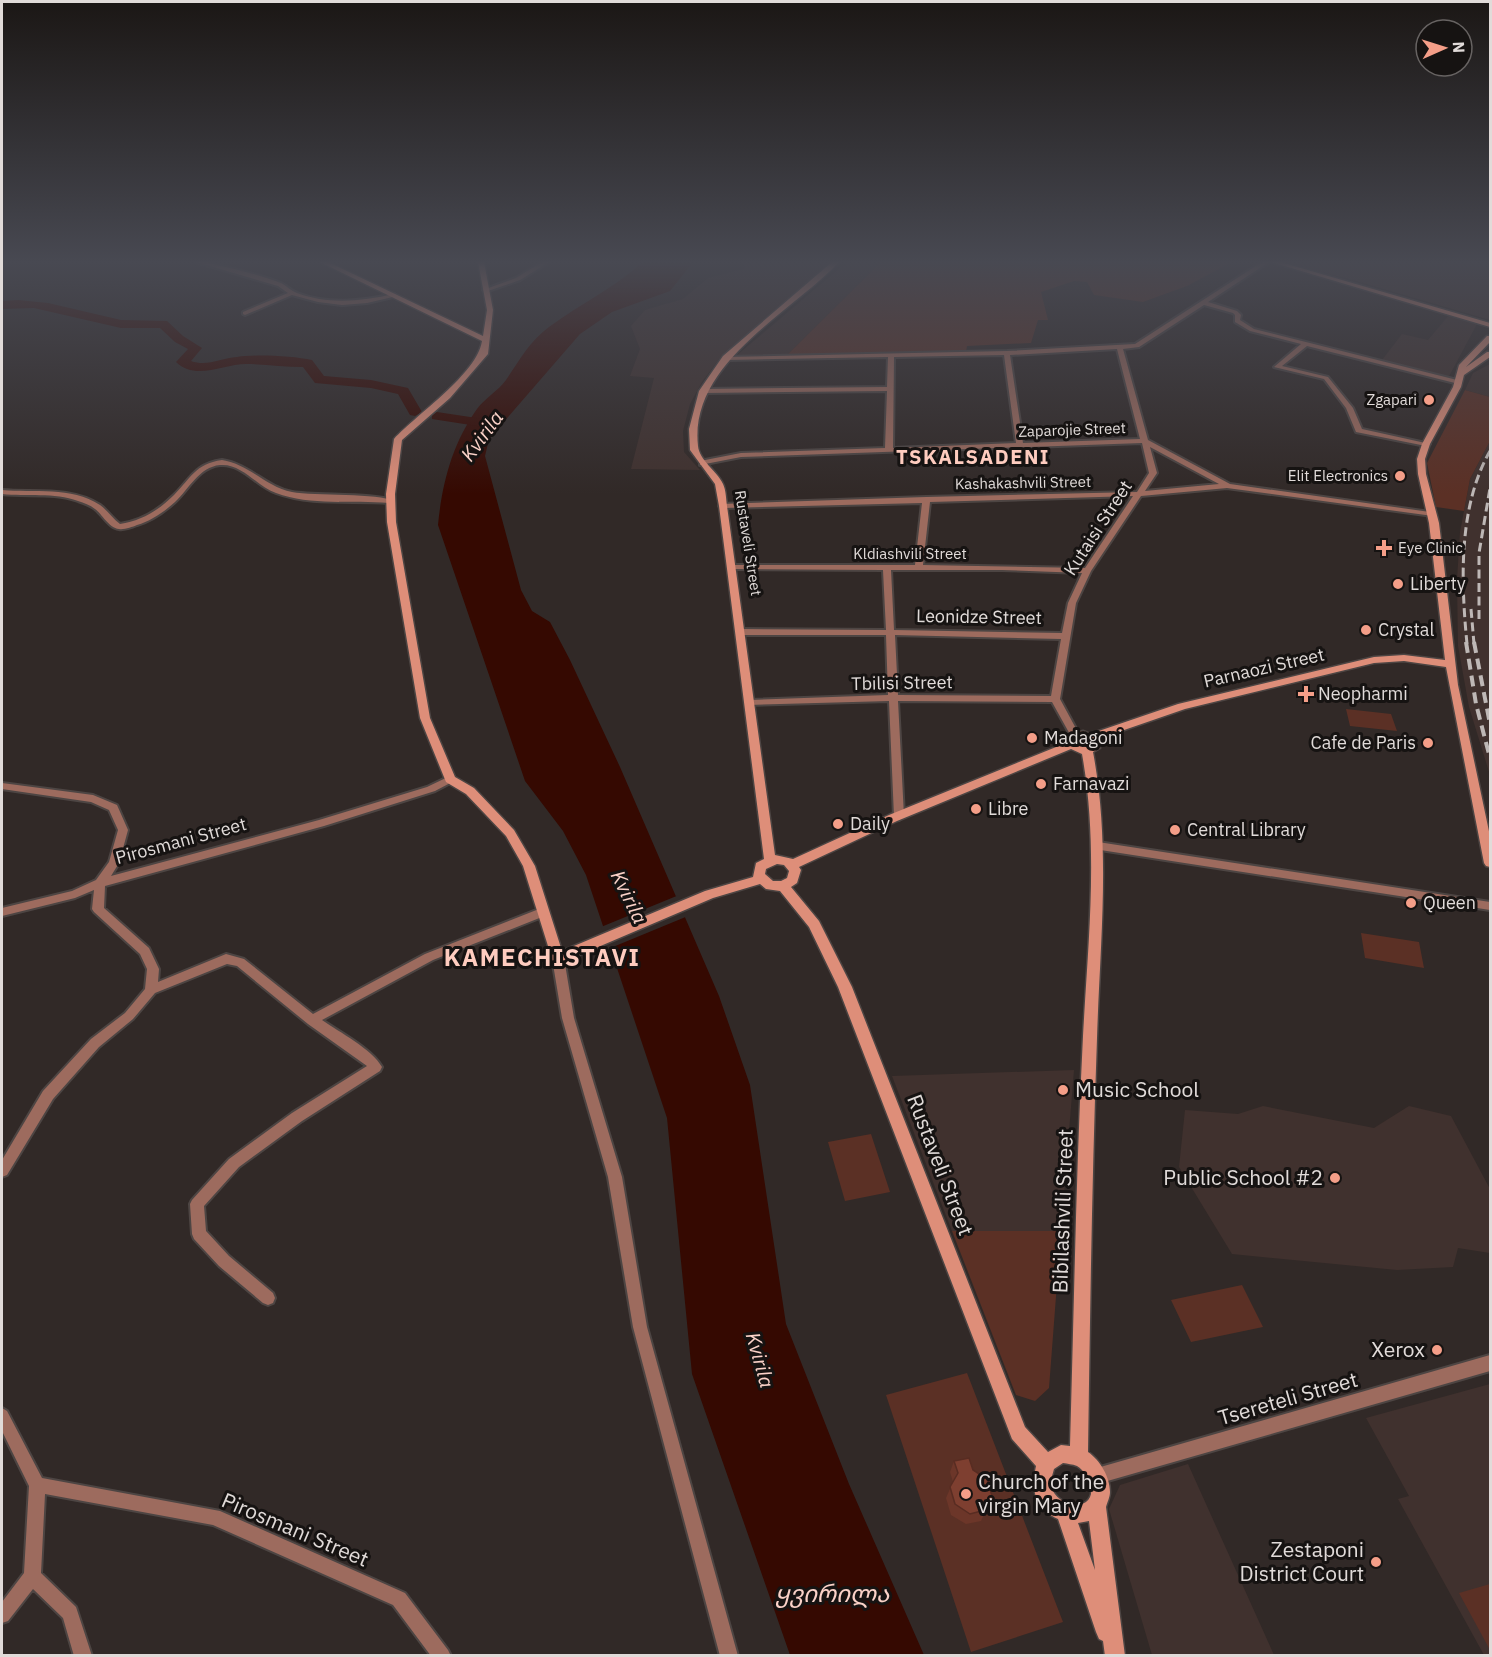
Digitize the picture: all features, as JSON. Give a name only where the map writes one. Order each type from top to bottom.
[{"type":"street","points":[[484,339],[487,341],[484,354],[447,396],[398,439],[389,501],[390,528],[397,550],[424,718],[450,779],[470,791],[510,833],[529,866],[558,958],[568,1018],[615,1177],[640,1327],[729,1656]]},
{"type":"street","name":"Rustaveli Street","points":[[747,339],[726,358],[703,391],[693,429],[694,450],[719,484],[723,506],[770,860]]},
{"type":"street","points":[[726,358],[891,357],[1120,348],[1137,346],[1148,339]]},
{"type":"street","points":[[1284,339],[1461,377],[1491,354]]},
{"type":"street","points":[[1304,345],[1277,367],[1326,378],[1334,392],[1349,404],[1359,430],[1426,444]]},
{"type":"street","points":[[1486,345],[1463,365],[1461,377],[1426,444],[1421,459],[1430,514],[1434,523],[1450,663],[1491,863]]},
{"type":"street","name":"Kutaisi Street","points":[[1055,699],[1072,603],[1087,571],[1153,473],[1120,348]]},
{"type":"street","points":[[1007,353],[1020,445]]},
{"type":"street","points":[[889,449],[891,357]]},
{"type":"street","points":[[703,391],[890,389]]},
{"type":"street","name":"Zaparojie Street","points":[[703,463],[741,455],[1144,441],[1228,486],[1430,514]]},
{"type":"street","points":[[2,492],[60,494],[80,498],[94,504],[118,527],[146,520],[178,495],[209,464],[226,462],[237,465],[277,490],[293,494],[389,501]]},
{"type":"street","name":"Kashakashvili Street","points":[[723,506],[926,498],[1140,494],[1228,486]]},
{"type":"street","points":[[919,568],[926,498]]},
{"type":"street","name":"Kldiashvili Street","points":[[732,567],[1087,571]]},
{"type":"street","name":"Leonidze Street","points":[[887,568],[899,816]]},
{"type":"street","name":"Leonidze Street","points":[[741,633],[891,632],[1065,636]]},
{"type":"street","name":"Parnaozi Street","points":[[1089,744],[1182,706],[1374,660],[1404,658],[1450,663]]},
{"type":"street","name":"Tbilisi Street","points":[[750,703],[894,698],[1055,699]]},
{"type":"street","points":[[1055,699],[1079,750],[1089,744]]},
{"type":"street","points":[[792,865],[1074,741]]},
{"type":"street","name":"Bibilashvili Street","points":[[1079,1457],[1084,1197],[1098,846],[1089,744]]},
{"type":"street","name":"Pirosmani Street","points":[[151,990],[153,969],[145,951],[98,909],[100,883],[320,824],[431,789],[450,779]]},
{"type":"street","points":[[2,786],[93,799],[113,808],[123,830],[114,863],[100,883],[75,894],[2,912]]},
{"type":"street","points":[[1098,846],[1491,906]]},
{"type":"street","points":[[770,860],[782,860],[792,865],[795,870],[793,880],[783,886],[770,886],[760,879],[758,870],[770,860]]},
{"type":"street","points":[[558,958],[709,894],[760,879]]},
{"type":"street","name":"Rustaveli Street","points":[[783,886],[814,924],[845,987],[1018,1433],[1046,1463]]},
{"type":"street","points":[[312,1020],[429,957],[543,912]]},
{"type":"street","points":[[2,1171],[48,1095],[95,1043],[129,1016],[151,990],[226,958],[240,962],[312,1020],[366,1057],[376,1067],[297,1117],[234,1163],[198,1204],[199,1234],[224,1261],[268,1298]]},
{"type":"street","name":"Tsereteli Street","points":[[1097,1476],[1491,1362]]},
{"type":"street","points":[[2,1416],[37,1485],[32,1576],[2,1615]]},
{"type":"street","points":[[1061,1454],[1079,1457],[1097,1476],[1100,1486],[1096,1505],[1115,1656],[1066,1514],[1049,1501],[1044,1491],[1042,1481],[1046,1463],[1061,1454]]},
{"type":"street","name":"Pirosmani Street","points":[[37,1485],[214,1517],[399,1599],[441,1656]]},
{"type":"street","points":[[1066,1514],[1083,1515],[1096,1505]]},
{"type":"street","points":[[32,1576],[70,1613],[83,1656]]},
{"type":"shaded area","points":[[636,339],[741,339],[723,354],[702,382],[690,404],[683,431],[684,452],[700,470],[631,469],[654,378],[630,376],[640,349]]},
{"type":"shaded area","points":[[756,339],[803,339],[786,356],[736,356]]},
{"type":"shaded area","points":[[803,339],[1032,339],[1031,343],[967,346],[966,352],[786,356]]},
{"type":"shaded area","points":[[1398,339],[1469,339],[1447,380],[1379,364]]},
{"type":"shaded area","points":[[1490,364],[1490,397],[1465,390],[1473,373]]},
{"type":"shaded area","points":[[1465,390],[1490,397],[1490,441],[1470,479],[1464,511],[1436,507],[1427,463]]},
{"type":"shaded area","points":[[1490,441],[1490,775],[1469,707],[1458,646],[1457,580],[1460,532],[1470,479]]},
{"type":"shaded area","points":[[1346,709],[1391,714],[1397,731],[1350,726]]},
{"type":"shaded area","points":[[1361,933],[1419,942],[1424,968],[1365,958]]},
{"type":"shaded area","points":[[1074,1070],[1061,1231],[952,1231],[892,1076]]},
{"type":"shaded area","name":"Public School #2","points":[[1263,1106],[1374,1128],[1409,1106],[1451,1116],[1490,1189],[1490,1253],[1458,1248],[1453,1267],[1397,1270],[1232,1254],[1179,1167],[1185,1110],[1238,1114]]},
{"type":"shaded area","points":[[871,1134],[890,1192],[845,1201],[828,1142]]},
{"type":"shaded area","points":[[952,1231],[1061,1231],[1049,1388],[1035,1401],[1016,1395]]},
{"type":"shaded area","points":[[1242,1285],[1263,1327],[1191,1342],[1171,1300]]},
{"type":"shaded area","points":[[967,1373],[1063,1622],[971,1652],[886,1395]]},
{"type":"shaded area","points":[[1490,1384],[1490,1655],[1484,1655],[1398,1499],[1409,1496],[1366,1418]]},
{"type":"shaded area","points":[[1188,1464],[1274,1655],[1152,1655],[1109,1509],[1120,1485]]},
{"type":"shaded area","points":[[1490,1584],[1490,1650],[1459,1593]]},
{"type":"water","name":"ყვირილა","points":[[536,339],[575,339],[489,439],[485,456],[521,590],[532,611],[550,622],[570,660],[620,767],[719,996],[750,1085],[786,1324],[849,1484],[924,1655],[790,1655],[692,1374],[667,1118],[586,875],[563,831],[525,781],[438,525],[442,494],[450,465],[468,422],[484,401],[503,384]]},
{"type":"pier","points":[[679,895],[688,916],[608,949],[601,927]]},
{"type":"building","name":"Church of the virgin Mary","points":[[969,1458],[973,1470],[987,1479],[992,1496],[985,1510],[970,1514],[955,1504],[950,1487],[958,1473],[954,1461]]},
{"type":"waterway","points":[[180,339],[196,348],[183,362],[192,366],[207,367],[238,360],[307,363],[320,380],[371,384],[403,391],[415,412]]},
{"type":"waterway","name":"Kvirila","points":[[437,416],[490,424]]},
{"type":"railway","points":[[1467,644],[1464,545],[1472,496],[1490,451]]},
{"type":"railway","points":[[1479,619],[1479,553],[1490,488]]},
{"type":"railway","points":[[1471,609],[1474,644]]},
{"type":"railway","points":[[1466,642],[1476,704],[1490,758]]},
{"type":"railway","points":[[1474,642],[1490,724]]},
{"type":"place","name":"Zgapari","points":[[1429,400]]},
{"type":"place","name":"Elit Electronics","points":[[1400,476]]},
{"type":"place","name":"Eye Clinic","points":[[1384,548]]},
{"type":"place","name":"Liberty","points":[[1398,584]]},
{"type":"place","name":"Crystal","points":[[1366,630]]},
{"type":"place","name":"Neopharmi","points":[[1306,694]]},
{"type":"place","name":"Madagoni","points":[[1032,738]]},
{"type":"place","name":"Cafe de Paris","points":[[1428,743]]},
{"type":"place","name":"Farnavazi","points":[[1041,784]]},
{"type":"place","name":"Libre","points":[[976,809]]},
{"type":"place","name":"Daily","points":[[838,824]]},
{"type":"place","name":"Central Library","points":[[1175,830]]},
{"type":"place","name":"Queen","points":[[1411,903]]},
{"type":"place","name":"Music School","points":[[1063,1090]]},
{"type":"place","name":"Public School #2","points":[[1335,1178]]},
{"type":"place","name":"Xerox","points":[[1437,1350]]},
{"type":"place","name":"Church of the virgin Mary","points":[[966,1494]]},
{"type":"place","name":"Zestaponi District Court","points":[[1376,1562]]},
{"type":"district","name":"TSKALSADENI","points":[[973,457]]},
{"type":"district","name":"KAMECHISTAVI","points":[[542,958]]}]
